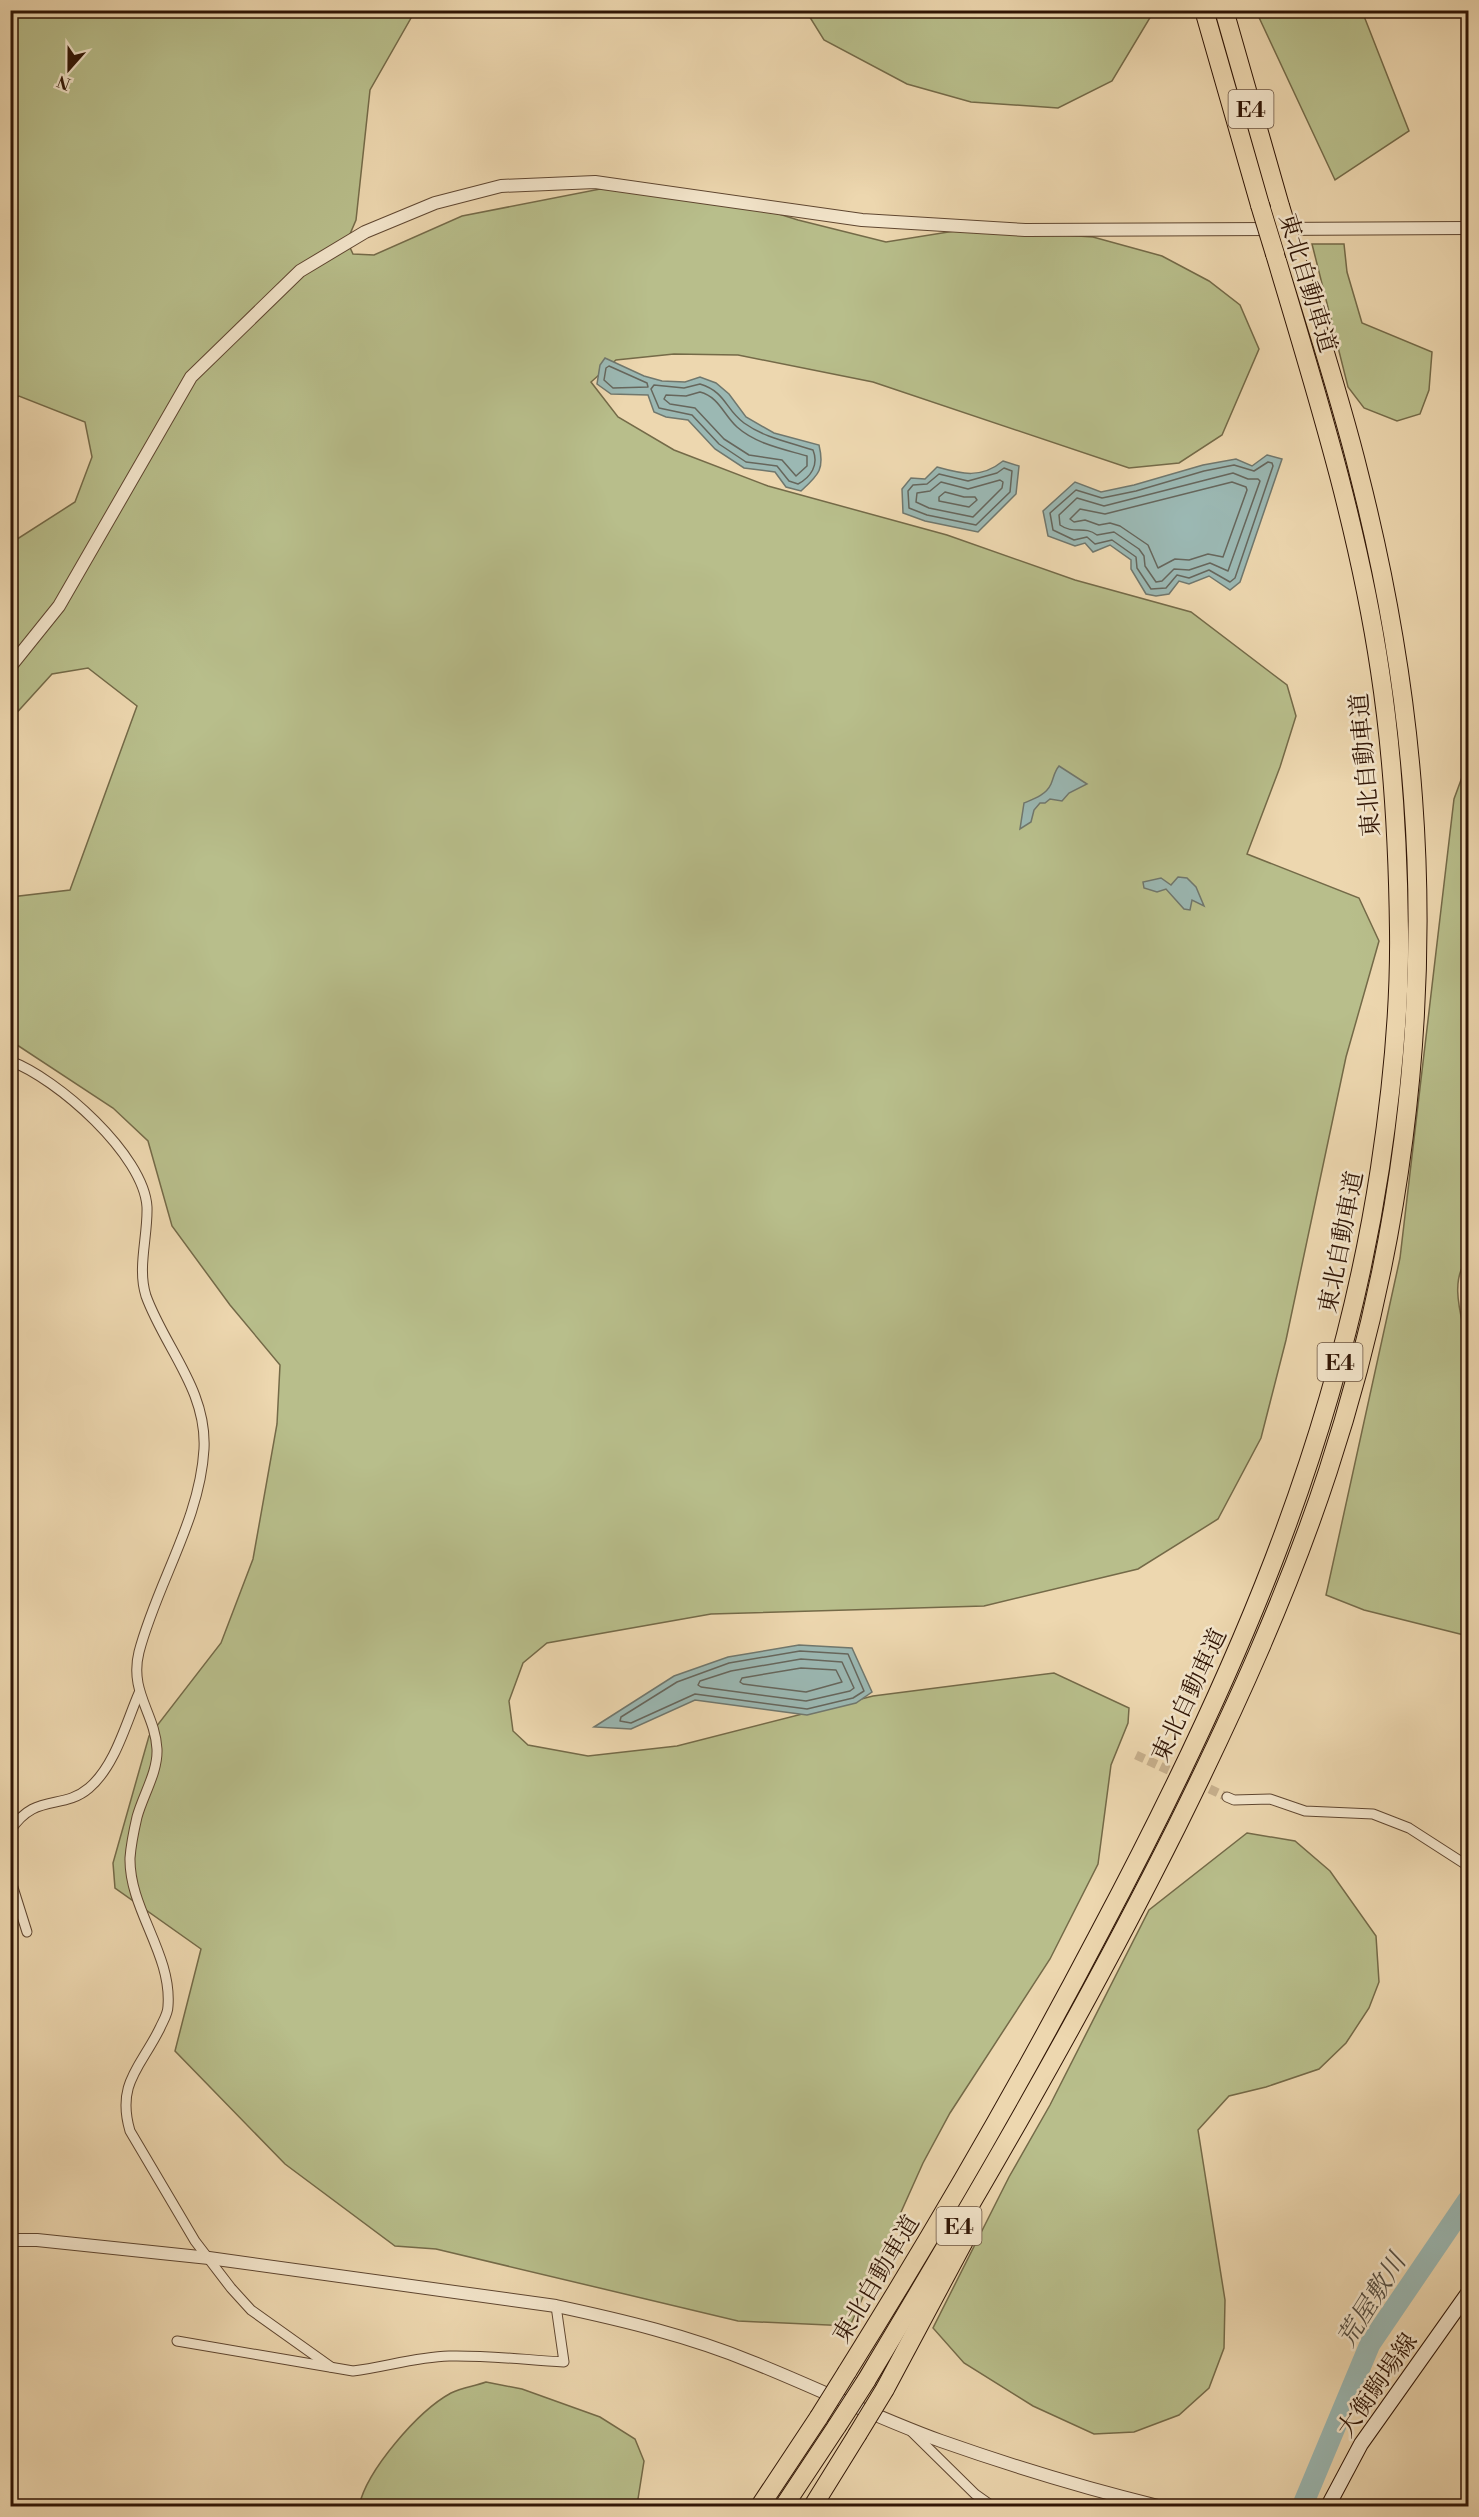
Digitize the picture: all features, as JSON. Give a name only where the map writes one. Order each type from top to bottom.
[{"type":"highway","name":"東北自動車道","points":[[762,2502],[819,2417],[902,2285],[1032,2061],[1129,1878],[1218,1694],[1260,1599],[1310,1465],[1352,1319],[1369,1242],[1386,1128],[1397,1024],[1399,921],[1388,740],[1380,671],[1359,556],[1312,380],[1204,10]]},
{"type":"highway","name":"東北自動車道","points":[[784,2506],[866,2381],[975,2200],[1050,2068],[1147,1886],[1237,1702],[1306,1534],[1332,1459],[1370,1324],[1387,1246],[1406,1130],[1416,1026],[1419,933],[1414,801],[1406,728],[1394,642],[1358,470],[1224,10]]},
{"type":"highway","points":[[813,2506],[885,2390],[1007,2159],[1050,2068]]},
{"type":"main road","name":"大衡駒場線","points":[[1328,2506],[1361,2444],[1468,2293]]},
{"type":"street","points":[[10,667],[59,606],[191,377],[300,271],[365,232],[435,203],[501,186],[595,183],[862,220],[1014,229],[1468,228]]},
{"type":"street","points":[[10,1061],[41,1076],[73,1098],[95,1120],[129,1163],[147,1204],[142,1272],[145,1293],[158,1324],[181,1363],[199,1404],[204,1428],[204,1451],[193,1505],[139,1653],[139,1693],[153,1729],[157,1751],[153,1772],[137,1817],[130,1860],[133,1882],[163,1967],[168,1989],[168,2010],[156,2036],[138,2062],[126,2094],[124,2113],[130,2131],[195,2241],[231,2288],[251,2310],[331,2367]]},
{"type":"street","points":[[10,1831],[18,1819],[31,1808],[64,1800],[89,1789],[110,1759],[139,1693]]},
{"type":"street","points":[[1227,1797],[1234,1800],[1270,1799],[1305,1811],[1373,1814],[1408,1828],[1468,1866]]},
{"type":"street","points":[[10,1878],[27,1932]]},
{"type":"street","points":[[10,2240],[37,2240],[209,2258],[556,2306],[663,2331],[739,2357],[939,2440],[1073,2485],[1158,2506]]},
{"type":"street","points":[[177,2341],[353,2371],[416,2359],[449,2356],[564,2362],[556,2306]]},
{"type":"street","points":[[906,2426],[975,2494],[992,2506]]},
{"type":"green space","points":[[11,11],[415,11],[370,90],[356,220],[347,241],[353,254],[374,255],[462,216],[636,182],[737,201],[798,220],[886,242],[967,229],[1093,237],[1162,256],[1209,281],[1240,305],[1259,349],[1222,435],[1179,463],[1129,468],[873,382],[738,355],[674,354],[616,360],[591,382],[618,417],[674,450],[768,486],[947,535],[1075,580],[1191,612],[1287,685],[1296,716],[1280,767],[1247,854],[1359,898],[1379,941],[1346,1057],[1286,1340],[1261,1438],[1218,1519],[1138,1569],[984,1606],[711,1614],[547,1643],[523,1663],[509,1701],[513,1731],[528,1745],[588,1756],[677,1746],[873,1696],[1054,1673],[1129,1708],[1128,1723],[1111,1765],[1098,1864],[1050,1959],[950,2113],[923,2163],[850,2326],[738,2321],[436,2249],[395,2246],[285,2164],[175,2051],[201,1949],[115,1888],[113,1863],[149,1736],[221,1643],[253,1559],[277,1424],[280,1365],[230,1305],[172,1226],[148,1141],[113,1108],[11,1041],[11,897],[70,890],[137,706],[88,668],[52,674],[11,719],[11,543],[75,502],[92,457],[85,422],[19,396],[11,401]]},
{"type":"green space","points":[[806,11],[1154,11],[1112,81],[1058,108],[971,102],[907,84],[824,40]]},
{"type":"green space","points":[[1256,11],[1362,11],[1409,131],[1335,180]]},
{"type":"green space","points":[[1312,244],[1344,244],[1347,272],[1362,323],[1432,352],[1429,390],[1420,414],[1397,421],[1364,408],[1348,387]]},
{"type":"green space","points":[[1468,761],[1468,1259],[1460,1275],[1458,1293],[1464,1330],[1468,1332],[1468,1636],[1364,1610],[1326,1595],[1400,1258],[1454,799]]},
{"type":"green space","points":[[1247,1833],[1295,1841],[1330,1871],[1376,1936],[1379,1982],[1369,2008],[1346,2043],[1319,2069],[1266,2087],[1229,2096],[1198,2130],[1225,2300],[1224,2348],[1209,2388],[1179,2415],[1134,2432],[1094,2434],[1033,2406],[964,2363],[933,2328],[1009,2177],[1050,2105],[1149,1910]]},
{"type":"green space","points":[[486,2382],[522,2389],[600,2417],[635,2439],[644,2461],[637,2505],[359,2506],[372,2476],[409,2427],[451,2393]]},
{"type":"water","points":[[605,358],[644,376],[662,381],[685,382],[700,377],[716,383],[729,394],[746,417],[774,433],[819,445],[821,460],[819,471],[801,491],[786,487],[775,472],[744,468],[715,449],[688,420],[666,417],[654,412],[648,395],[611,394],[597,384],[600,365]]},
{"type":"water","points":[[1267,455],[1282,459],[1240,582],[1230,590],[1209,576],[1189,584],[1179,581],[1169,594],[1156,596],[1146,594],[1131,569],[1131,560],[1110,545],[1093,552],[1085,543],[1075,546],[1048,536],[1043,511],[1075,482],[1101,492],[1203,465],[1236,459],[1252,466]]},
{"type":"water","points":[[1003,461],[1019,466],[1016,494],[978,532],[925,521],[903,513],[902,489],[911,478],[925,479],[937,467],[955,472],[979,473]]},
{"type":"water","points":[[1059,766],[1087,784],[1069,793],[1062,801],[1050,799],[1045,803],[1040,803],[1034,810],[1031,822],[1020,829],[1024,803],[1046,791]]},
{"type":"water","points":[[1178,877],[1187,878],[1196,887],[1204,906],[1192,900],[1190,910],[1184,909],[1166,889],[1157,892],[1144,888],[1143,882],[1161,878],[1171,885]]},
{"type":"water","points":[[799,1645],[852,1648],[872,1692],[856,1703],[807,1715],[695,1700],[631,1729],[594,1727],[674,1676],[728,1657]]},
{"type":"waterway","name":"荒屋敷川","points":[[1304,2502],[1370,2344],[1468,2200]]},
{"type":"tunnel","points":[[1136,1755],[1227,1797]]}]
